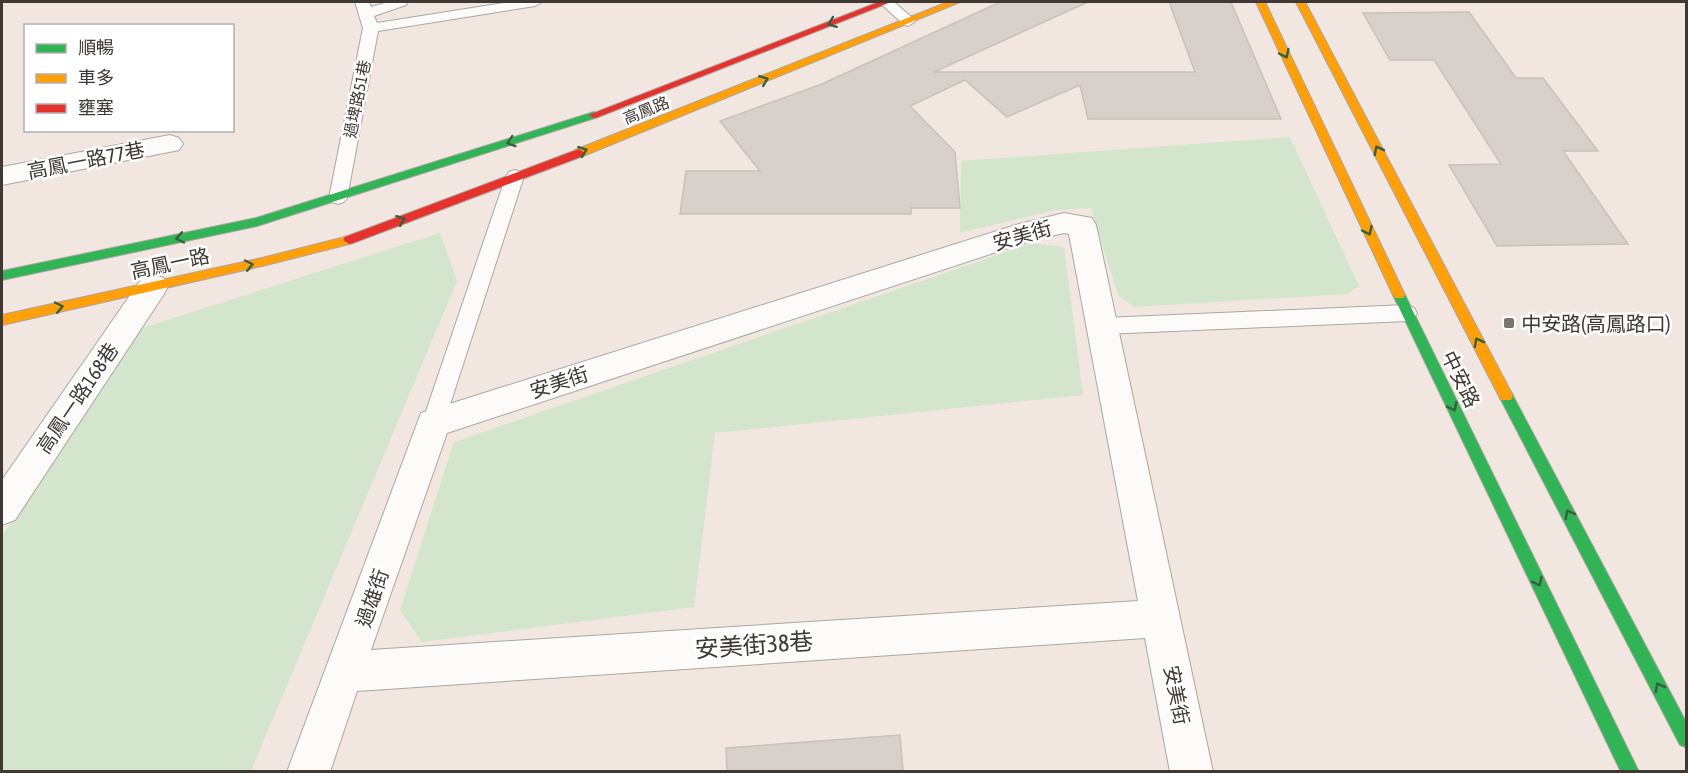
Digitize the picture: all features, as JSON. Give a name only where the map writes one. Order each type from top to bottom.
[{"type":"street","name":"高鳳路","points":[[338,198],[615,108],[886,2]]},
{"type":"street","name":"高鳳路","points":[[346,241],[638,131],[955,2]]},
{"type":"street","name":"中安路","points":[[1260,2],[1407,313],[1630,771]]},
{"type":"street","name":"中安路","points":[[1300,2],[1686,739]]},
{"type":"street","name":"高鳳一路77巷","points":[[2,176],[170,144]]},
{"type":"street","name":"高鳳一路","points":[[2,276],[257,222],[338,198]]},
{"type":"street","name":"安美街","points":[[434,423],[1029,231],[1064,223],[1082,225],[1192,771]]},
{"type":"street","name":"高鳳一路","points":[[2,320],[346,241]]},
{"type":"street","name":"高鳳一路168巷","points":[[2,510],[153,286]]},
{"type":"street","name":"過雄街","points":[[308,771],[346,672],[434,423]]},
{"type":"street","name":"安美街38巷","points":[[346,672],[1162,618]]},
{"type":"lane","points":[[367,14],[401,2]]},
{"type":"lane","points":[[367,14],[535,2]]},
{"type":"lane","points":[[886,2],[908,21]]},
{"type":"lane","name":"過埤路51巷","points":[[338,198],[367,14]]},
{"type":"lane","points":[[434,423],[515,176]]},
{"type":"lane","points":[[1104,326],[1407,313]]},
{"type":"green space","points":[[1290,137],[1359,286],[1347,294],[1134,307],[1118,295],[1091,208],[1055,210],[960,233],[961,161]]},
{"type":"green space","points":[[440,233],[457,281],[251,771],[2,772],[2,536],[142,328]]},
{"type":"green space","points":[[1032,243],[1064,247],[1083,395],[715,433],[694,607],[422,642],[400,610],[454,442]]},
{"type":"building","points":[[1000,2],[1088,2],[934,72],[1195,72],[1169,2],[1231,2],[1281,119],[1088,119],[1080,85],[1007,117],[965,80],[910,106],[955,152],[960,208],[911,208],[911,214],[680,214],[686,171],[760,171],[720,121],[822,84]]},
{"type":"building","points":[[1469,12],[1516,78],[1543,78],[1598,151],[1563,151],[1628,244],[1497,246],[1449,165],[1501,164],[1434,60],[1390,60],[1363,13]]},
{"type":"building","points":[[900,735],[903,771],[727,771],[726,748]]},
{"type":"traffic: fast","points":[[2,276],[257,222],[594,115]]},
{"type":"traffic: fast","points":[[1399,295],[1630,772]]},
{"type":"traffic: fast","points":[[1506,396],[1686,739]]},
{"type":"traffic: slow","points":[[579,153],[955,2]]},
{"type":"traffic: slow","points":[[1260,2],[1399,295]]},
{"type":"traffic: slow","points":[[1300,2],[1506,396]]},
{"type":"traffic: slow","points":[[2,320],[262,262],[349,240]]},
{"type":"traffic: jam","points":[[594,115],[886,2]]},
{"type":"traffic: jam","points":[[349,240],[579,153]]},
{"type":"place","name":"中安路(高鳳路口)","points":[[1509,323]]}]
